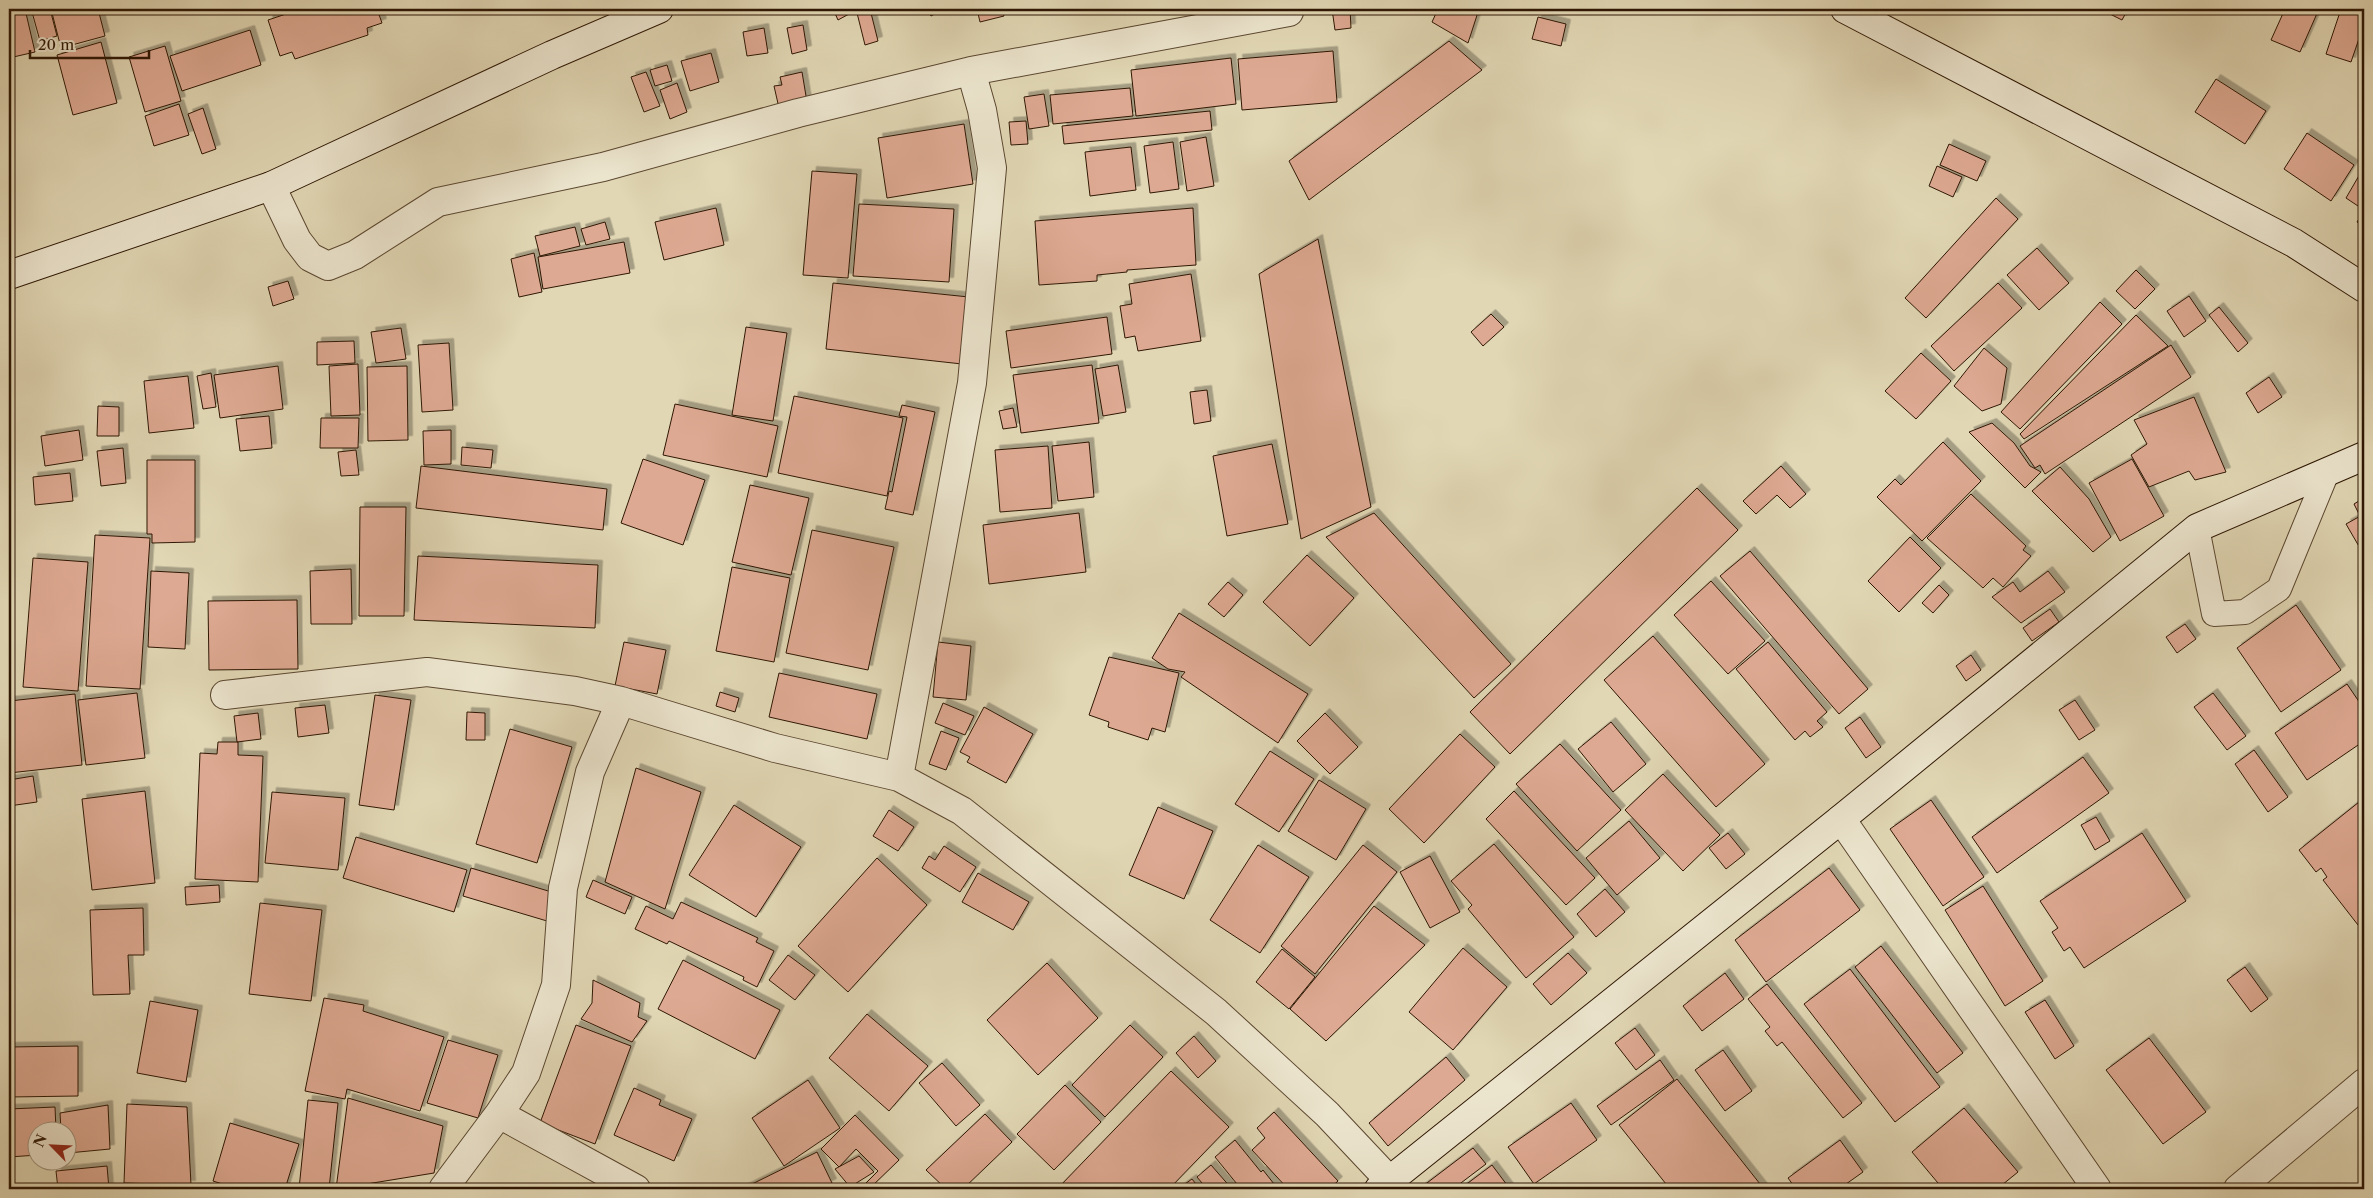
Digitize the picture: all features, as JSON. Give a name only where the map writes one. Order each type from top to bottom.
[{"type":"street","points":[[9,275],[271,186],[552,55],[659,9]]},
{"type":"street","points":[[1845,9],[2294,243],[2364,288]]},
{"type":"street","points":[[271,186],[297,240],[310,257],[328,266],[355,255],[438,202],[603,167],[798,113],[971,71],[1289,12]]},
{"type":"street","points":[[899,778],[972,383],[992,168],[982,110],[971,71]]},
{"type":"street","points":[[225,695],[427,672],[575,691],[621,701],[776,748],[899,778],[962,811],[1216,1012],[1327,1114],[1385,1186],[1842,820],[2197,528],[2364,456]]},
{"type":"street","points":[[443,1189],[499,1114],[526,1073],[556,985],[563,888],[590,772],[621,701]]},
{"type":"street","points":[[1842,820],[2097,1189]]},
{"type":"street","points":[[2238,1189],[2364,1083]]},
{"type":"street","points":[[499,1114],[636,1189]]},
{"type":"lane","points":[[2197,528],[2214,614],[2245,612],[2279,589],[2328,470]]},
{"type":"building","points":[[9,9],[25,9],[35,52],[9,58]]},
{"type":"building","points":[[50,9],[57,36],[40,41],[32,12]]},
{"type":"building","points":[[51,9],[98,9],[105,36],[61,48]]},
{"type":"building","points":[[301,9],[377,9],[382,23],[367,28],[368,35],[295,59],[292,52],[280,56],[268,20]]},
{"type":"building","points":[[833,9],[846,9],[849,14],[838,20]]},
{"type":"building","points":[[856,9],[870,9],[878,41],[865,45]]},
{"type":"building","points":[[927,9],[942,9],[942,10],[931,16]]},
{"type":"building","points":[[977,9],[1002,9],[1004,16],[980,22]]},
{"type":"building","points":[[1332,9],[1350,9],[1351,28],[1335,30]]},
{"type":"building","points":[[1438,9],[1479,9],[1468,43],[1432,22]]},
{"type":"building","points":[[2100,9],[2128,9],[2122,20]]},
{"type":"building","points":[[2285,9],[2319,9],[2300,52],[2271,40]]},
{"type":"building","points":[[2341,9],[2364,9],[2364,24],[2351,62],[2326,54]]},
{"type":"building","points":[[1538,17],[1566,24],[1561,46],[1532,39]]},
{"type":"building","points":[[803,25],[807,50],[792,54],[787,28]]},
{"type":"building","points":[[764,28],[768,53],[747,56],[743,32]]},
{"type":"building","points":[[250,30],[261,65],[182,91],[170,56]]},
{"type":"building","points":[[1449,41],[1482,70],[1309,200],[1289,161]]},
{"type":"building","points":[[101,42],[117,103],[73,115],[57,55]]},
{"type":"building","points":[[165,46],[181,101],[145,112],[129,57]]},
{"type":"building","points":[[1333,51],[1337,102],[1242,110],[1238,59]]},
{"type":"building","points":[[711,53],[719,82],[690,91],[681,61]]},
{"type":"building","points":[[1231,58],[1236,104],[1136,116],[1131,70]]},
{"type":"building","points":[[667,65],[672,81],[655,86],[650,70]]},
{"type":"building","points":[[646,72],[660,106],[644,112],[631,77]]},
{"type":"building","points":[[802,72],[807,102],[779,108],[774,86],[782,85],[780,77]]},
{"type":"building","points":[[2216,79],[2266,111],[2245,144],[2195,112]]},
{"type":"building","points":[[677,83],[687,112],[670,119],[660,90]]},
{"type":"building","points":[[1130,88],[1133,116],[1053,124],[1050,95]]},
{"type":"building","points":[[1044,94],[1049,126],[1029,129],[1024,97]]},
{"type":"building","points":[[179,104],[189,135],[154,146],[145,116]]},
{"type":"building","points":[[203,108],[216,149],[202,154],[188,114]]},
{"type":"building","points":[[1210,111],[1212,130],[1064,144],[1062,126]]},
{"type":"building","points":[[1026,121],[1028,144],[1011,145],[1009,122]]},
{"type":"building","points":[[964,124],[973,184],[887,198],[878,138]]},
{"type":"building","points":[[2307,133],[2354,165],[2331,201],[2284,169]]},
{"type":"building","points":[[1206,137],[1214,186],[1187,191],[1180,142]]},
{"type":"building","points":[[1173,142],[1179,189],[1150,193],[1144,146]]},
{"type":"building","points":[[1949,144],[1986,161],[1977,181],[1940,165]]},
{"type":"building","points":[[1131,147],[1136,190],[1090,196],[1085,152]]},
{"type":"building","points":[[1937,166],[1962,177],[1953,197],[1929,186]]},
{"type":"building","points":[[2364,167],[2364,210],[2346,198]]},
{"type":"building","points":[[812,171],[857,174],[848,278],[803,275]]},
{"type":"building","points":[[1996,198],[2018,219],[1926,318],[1905,298]]},
{"type":"building","points":[[859,204],[954,209],[949,282],[853,276]]},
{"type":"building","points":[[716,208],[724,245],[664,260],[655,222]]},
{"type":"building","points":[[1193,208],[1196,265],[1127,270],[1127,272],[1097,275],[1097,281],[1039,285],[1035,221]]},
{"type":"building","points":[[2364,211],[2364,227],[2357,222]]},
{"type":"building","points":[[605,222],[610,239],[586,245],[581,229]]},
{"type":"building","points":[[575,227],[580,246],[540,256],[535,236]]},
{"type":"building","points":[[1318,239],[1371,507],[1301,539],[1259,274]]},
{"type":"building","points":[[624,242],[630,273],[543,289],[538,257]]},
{"type":"building","points":[[2037,248],[2069,283],[2039,310],[2007,275]]},
{"type":"building","points":[[534,253],[542,292],[519,297],[511,259]]},
{"type":"building","points":[[2136,270],[2155,289],[2135,309],[2116,291]]},
{"type":"building","points":[[1191,274],[1201,341],[1138,351],[1135,336],[1125,338],[1120,306],[1132,304],[1129,284]]},
{"type":"building","points":[[288,281],[294,299],[273,306],[268,287]]},
{"type":"building","points":[[833,283],[969,297],[962,364],[826,349]]},
{"type":"building","points":[[1998,283],[2022,308],[1954,371],[1931,346]]},
{"type":"building","points":[[2189,296],[2206,321],[2184,337],[2167,311]]},
{"type":"building","points":[[2100,302],[2122,324],[2020,429],[2001,412]]},
{"type":"building","points":[[2219,307],[2248,343],[2238,352],[2209,315]]},
{"type":"building","points":[[1491,314],[1504,327],[1483,346],[1471,332]]},
{"type":"building","points":[[2136,315],[2168,346],[2024,439],[2020,434]]},
{"type":"building","points":[[1107,317],[1112,354],[1011,368],[1006,331]]},
{"type":"building","points":[[746,327],[787,333],[773,421],[732,415]]},
{"type":"building","points":[[401,328],[406,359],[376,363],[371,332]]},
{"type":"building","points":[[354,341],[355,363],[317,365],[317,342]]},
{"type":"building","points":[[449,343],[453,410],[422,412],[418,345]]},
{"type":"building","points":[[2171,345],[2191,377],[2045,474],[2040,465],[2035,468],[2020,446]]},
{"type":"building","points":[[1984,348],[2007,368],[2001,404],[1982,411],[1954,386]]},
{"type":"building","points":[[1921,353],[1951,381],[1916,419],[1885,391]]},
{"type":"building","points":[[358,364],[360,415],[331,416],[329,366]]},
{"type":"building","points":[[1092,365],[1099,423],[1021,433],[1013,375]]},
{"type":"building","points":[[1118,365],[1126,412],[1103,416],[1095,369]]},
{"type":"building","points":[[278,366],[283,409],[220,418],[214,375]]},
{"type":"building","points":[[407,366],[408,440],[368,441],[367,367]]},
{"type":"building","points":[[211,373],[216,407],[203,409],[197,376]]},
{"type":"building","points":[[188,376],[194,428],[149,433],[144,381]]},
{"type":"building","points":[[2269,377],[2282,397],[2258,413],[2246,393]]},
{"type":"building","points":[[1207,390],[1211,421],[1194,424],[1190,392]]},
{"type":"building","points":[[794,396],[903,418],[887,496],[778,473]]},
{"type":"building","points":[[2194,397],[2226,472],[2195,480],[2189,471],[2149,487],[2131,455],[2147,444],[2134,420]]},
{"type":"building","points":[[675,404],[778,426],[767,477],[663,455]]},
{"type":"building","points":[[902,405],[935,412],[913,515],[885,509],[889,491],[892,492],[907,417],[899,416]]},
{"type":"building","points":[[98,406],[119,407],[119,436],[97,436]]},
{"type":"building","points":[[1013,408],[1017,427],[1003,429],[999,411]]},
{"type":"building","points":[[269,416],[272,448],[240,451],[236,419]]},
{"type":"building","points":[[321,418],[359,418],[358,448],[320,448]]},
{"type":"building","points":[[1992,423],[2014,443],[2030,466],[2041,472],[2025,488],[1969,432]]},
{"type":"building","points":[[79,430],[83,460],[45,466],[41,436]]},
{"type":"building","points":[[451,430],[451,464],[424,465],[423,431]]},
{"type":"building","points":[[1089,442],[1094,497],[1058,501],[1052,446]]},
{"type":"building","points":[[1943,442],[1981,481],[1922,541],[1877,497],[1895,479],[1901,485]]},
{"type":"building","points":[[1272,444],[1288,524],[1227,536],[1213,456]]},
{"type":"building","points":[[1048,446],[1052,508],[1000,512],[995,450]]},
{"type":"building","points":[[462,447],[493,450],[491,468],[461,465]]},
{"type":"building","points":[[123,448],[126,483],[101,486],[97,451]]},
{"type":"building","points":[[356,450],[359,475],[341,476],[338,452]]},
{"type":"building","points":[[643,459],[705,480],[683,545],[621,523]]},
{"type":"building","points":[[2132,459],[2164,516],[2120,541],[2089,483]]},
{"type":"building","points":[[147,460],[195,460],[195,542],[152,543],[152,534],[147,534]]},
{"type":"building","points":[[421,466],[607,489],[603,530],[416,508]]},
{"type":"building","points":[[1781,466],[1806,494],[1790,508],[1777,495],[1756,514],[1743,501]]},
{"type":"building","points":[[2060,467],[2089,499],[2111,537],[2093,552],[2032,491]]},
{"type":"building","points":[[70,473],[73,501],[35,505],[33,477]]},
{"type":"building","points":[[750,485],[809,498],[791,575],[732,562]]},
{"type":"building","points":[[1697,488],[1738,530],[1510,754],[1470,712]]},
{"type":"building","points":[[1971,494],[2026,546],[2023,550],[2031,556],[2003,587],[1993,578],[1983,588],[1927,538]]},
{"type":"building","points":[[2362,499],[2364,512],[2359,514],[2354,504]]},
{"type":"building","points":[[360,507],[406,507],[404,616],[359,616]]},
{"type":"building","points":[[1079,513],[1086,572],[989,584],[983,525]]},
{"type":"building","points":[[1374,513],[1511,664],[1474,698],[1326,537]]},
{"type":"building","points":[[2364,514],[2364,555],[2346,524]]},
{"type":"building","points":[[812,530],[894,547],[868,670],[786,653]]},
{"type":"building","points":[[95,535],[150,538],[140,689],[86,686]]},
{"type":"building","points":[[1910,537],[1941,568],[1899,612],[1868,581]]},
{"type":"building","points":[[1750,551],[1868,689],[1839,714],[1720,576]]},
{"type":"building","points":[[1307,555],[1354,598],[1310,646],[1263,602]]},
{"type":"building","points":[[418,556],[598,565],[595,628],[414,620]]},
{"type":"building","points":[[33,558],[88,562],[78,691],[23,687]]},
{"type":"building","points":[[732,567],[790,578],[774,662],[716,651]]},
{"type":"building","points":[[351,569],[352,624],[311,624],[310,571]]},
{"type":"building","points":[[151,571],[189,573],[185,649],[148,647]]},
{"type":"building","points":[[2048,571],[2065,592],[2021,623],[1992,597],[2013,582],[2020,592]]},
{"type":"building","points":[[1711,581],[1765,641],[1728,674],[1674,615]]},
{"type":"building","points":[[1228,582],[1243,595],[1224,617],[1208,604]]},
{"type":"building","points":[[1939,585],[1949,595],[1933,613],[1922,603]]},
{"type":"building","points":[[297,600],[298,669],[209,670],[208,601]]},
{"type":"building","points":[[2296,605],[2341,670],[2281,712],[2237,648]]},
{"type":"building","points":[[2050,609],[2059,622],[2032,641],[2023,628]]},
{"type":"building","points":[[1179,613],[1308,694],[1278,743],[1181,677],[1185,672],[1168,669],[1152,658]]},
{"type":"building","points":[[2185,624],[2196,639],[2177,653],[2166,637]]},
{"type":"building","points":[[1653,636],[1765,764],[1716,807],[1604,680]]},
{"type":"building","points":[[624,642],[666,650],[657,694],[615,686]]},
{"type":"building","points":[[938,642],[971,646],[966,700],[933,697]]},
{"type":"building","points":[[1768,642],[1827,712],[1817,721],[1823,727],[1810,737],[1805,731],[1795,740],[1736,669]]},
{"type":"building","points":[[1971,655],[1981,670],[1966,681],[1956,666]]},
{"type":"building","points":[[1109,657],[1179,673],[1165,732],[1152,728],[1148,740],[1108,727],[1109,722],[1089,715]]},
{"type":"building","points":[[779,673],[877,694],[867,739],[769,717]]},
{"type":"building","points":[[2347,684],[2364,709],[2364,741],[2307,780],[2275,733]]},
{"type":"building","points":[[720,692],[739,698],[735,712],[716,706]]},
{"type":"building","points":[[137,693],[145,758],[86,765],[78,700]]},
{"type":"building","points":[[2213,693],[2246,736],[2227,750],[2194,707]]},
{"type":"building","points":[[75,694],[82,765],[9,773],[9,701]]},
{"type":"building","points":[[375,695],[411,700],[394,810],[359,805]]},
{"type":"building","points":[[2075,700],[2095,730],[2079,740],[2059,710]]},
{"type":"building","points":[[943,703],[974,716],[965,735],[935,723]]},
{"type":"building","points":[[325,705],[329,733],[298,737],[295,708]]},
{"type":"building","points":[[984,707],[1033,734],[1006,783],[967,762],[970,757],[960,752]]},
{"type":"building","points":[[467,712],[485,713],[485,740],[466,740]]},
{"type":"building","points":[[258,713],[261,739],[237,742],[234,716]]},
{"type":"building","points":[[1325,713],[1358,747],[1330,774],[1297,741]]},
{"type":"building","points":[[1860,717],[1881,747],[1866,758],[1845,728]]},
{"type":"building","points":[[1611,722],[1646,764],[1613,792],[1578,749]]},
{"type":"building","points":[[510,729],[572,747],[537,863],[476,844]]},
{"type":"building","points":[[941,731],[959,738],[946,770],[929,764]]},
{"type":"building","points":[[1460,734],[1495,767],[1424,843],[1389,809]]},
{"type":"building","points":[[218,742],[238,742],[238,755],[263,756],[258,882],[195,879],[200,753],[217,754]]},
{"type":"building","points":[[1560,744],[1621,810],[1577,851],[1516,784]]},
{"type":"building","points":[[2254,750],[2288,797],[2268,812],[2235,764]]},
{"type":"building","points":[[1270,751],[1314,779],[1279,832],[1235,804]]},
{"type":"building","points":[[2083,757],[2109,793],[1997,873],[1972,837]]},
{"type":"building","points":[[636,768],[701,792],[665,909],[605,882]]},
{"type":"building","points":[[1663,774],[1720,835],[1683,871],[1625,810]]},
{"type":"building","points":[[33,776],[37,802],[9,806],[9,780]]},
{"type":"building","points":[[1319,780],[1366,809],[1336,860],[1288,831]]},
{"type":"building","points":[[145,791],[155,883],[92,890],[82,799]]},
{"type":"building","points":[[1514,791],[1595,878],[1566,905],[1486,819]]},
{"type":"building","points":[[272,792],[345,798],[338,870],[265,863]]},
{"type":"building","points":[[2364,798],[2364,920],[2358,925],[2323,880],[2327,877],[2321,868],[2316,872],[2299,850]]},
{"type":"building","points":[[1931,800],[1984,877],[1943,906],[1890,829]]},
{"type":"building","points":[[734,805],[801,847],[756,917],[689,875]]},
{"type":"building","points":[[1158,807],[1213,831],[1184,899],[1129,875]]},
{"type":"building","points":[[889,810],[914,827],[898,851],[873,836]]},
{"type":"building","points":[[2096,817],[2110,841],[2095,850],[2081,825]]},
{"type":"building","points":[[1629,821],[1660,858],[1617,895],[1586,858]]},
{"type":"building","points":[[1728,833],[1745,854],[1726,869],[1709,848]]},
{"type":"building","points":[[2142,833],[2186,901],[2084,968],[2070,947],[2064,951],[2052,932],[2058,928],[2040,901]]},
{"type":"building","points":[[356,837],[467,870],[454,912],[343,878]]},
{"type":"building","points":[[1494,844],[1574,937],[1526,978],[1468,909],[1472,905],[1451,881]]},
{"type":"building","points":[[1258,845],[1309,877],[1260,953],[1210,920]]},
{"type":"building","points":[[1363,845],[1397,872],[1315,974],[1281,946]]},
{"type":"building","points":[[944,846],[976,867],[960,892],[922,868],[929,856],[935,860]]},
{"type":"building","points":[[1430,856],[1460,912],[1430,928],[1400,872]]},
{"type":"building","points":[[877,858],[927,905],[848,992],[798,946]]},
{"type":"building","points":[[471,868],[555,893],[547,921],[463,896]]},
{"type":"building","points":[[1829,868],[1860,910],[1766,982],[1735,940]]},
{"type":"building","points":[[978,873],[1029,902],[1013,930],[962,902]]},
{"type":"building","points":[[593,880],[632,897],[625,914],[586,897]]},
{"type":"building","points":[[219,885],[220,902],[186,905],[185,887]]},
{"type":"building","points":[[1983,886],[2043,981],[2005,1006],[1945,910]]},
{"type":"building","points":[[1605,889],[1625,912],[1596,937],[1577,914]]},
{"type":"building","points":[[681,902],[758,938],[756,942],[774,951],[757,987],[743,980],[744,977],[669,941],[667,944],[635,929],[646,906],[673,919]]},
{"type":"building","points":[[260,903],[322,910],[311,1001],[249,994]]},
{"type":"building","points":[[1374,906],[1425,945],[1326,1041],[1290,1009]]},
{"type":"building","points":[[143,908],[144,955],[128,955],[130,994],[93,995],[90,910]]},
{"type":"building","points":[[1881,946],[1963,1053],[1937,1073],[1855,967]]},
{"type":"building","points":[[1463,948],[1507,987],[1453,1050],[1409,1012]]},
{"type":"building","points":[[1282,949],[1315,977],[1289,1009],[1256,982]]},
{"type":"building","points":[[1568,953],[1587,973],[1551,1005],[1533,984]]},
{"type":"building","points":[[788,955],[815,975],[795,1000],[769,980]]},
{"type":"building","points":[[683,960],[780,1010],[755,1059],[658,1009]]},
{"type":"building","points":[[1047,963],[1098,1018],[1038,1075],[987,1020]]},
{"type":"building","points":[[2245,967],[2268,999],[2251,1012],[2227,980]]},
{"type":"building","points":[[1850,969],[1940,1087],[1895,1122],[1804,1004]]},
{"type":"building","points":[[1725,973],[1744,999],[1702,1031],[1683,1006]]},
{"type":"building","points":[[593,980],[640,1003],[638,1017],[647,1021],[632,1042],[581,1019],[592,1003]]},
{"type":"building","points":[[1767,984],[1862,1103],[1843,1118],[1782,1042],[1777,1046],[1765,1031],[1770,1027],[1748,999]]},
{"type":"building","points":[[324,998],[364,1005],[363,1011],[444,1037],[420,1111],[347,1089],[345,1099],[305,1091]]},
{"type":"building","points":[[2045,1000],[2074,1046],[2055,1059],[2025,1012]]},
{"type":"building","points":[[150,1001],[198,1010],[186,1082],[137,1073]]},
{"type":"building","points":[[867,1014],[928,1066],[889,1111],[829,1058]]},
{"type":"building","points":[[576,1025],[631,1046],[595,1144],[540,1123]]},
{"type":"building","points":[[1130,1025],[1163,1057],[1105,1117],[1072,1085]]},
{"type":"building","points":[[1635,1028],[1655,1055],[1636,1070],[1615,1043]]},
{"type":"building","points":[[1194,1036],[1216,1061],[1198,1078],[1176,1053]]},
{"type":"building","points":[[2149,1038],[2206,1112],[2163,1144],[2106,1070]]},
{"type":"building","points":[[448,1040],[498,1055],[478,1118],[427,1103]]},
{"type":"building","points":[[78,1046],[78,1096],[9,1097],[9,1047]]},
{"type":"building","points":[[1723,1050],[1752,1091],[1725,1111],[1695,1070]]},
{"type":"building","points":[[1446,1057],[1465,1080],[1388,1146],[1369,1123]]},
{"type":"building","points":[[1660,1060],[1674,1080],[1611,1125],[1597,1106]]},
{"type":"building","points":[[942,1063],[980,1105],[956,1126],[919,1083]]},
{"type":"building","points":[[1171,1071],[1229,1127],[1169,1189],[1061,1189],[1059,1187]]},
{"type":"building","points":[[1677,1079],[1764,1189],[1670,1189],[1619,1125]]},
{"type":"building","points":[[808,1080],[840,1128],[784,1166],[752,1118]]},
{"type":"building","points":[[1065,1085],[1101,1122],[1054,1170],[1017,1134]]},
{"type":"building","points":[[634,1088],[661,1100],[659,1105],[692,1119],[674,1161],[614,1135]]},
{"type":"building","points":[[348,1098],[443,1126],[434,1173],[336,1189]]},
{"type":"building","points":[[308,1100],[338,1103],[329,1189],[299,1189]]},
{"type":"building","points":[[1571,1103],[1597,1140],[1534,1184],[1508,1147]]},
{"type":"building","points":[[127,1104],[187,1107],[191,1185],[124,1183]]},
{"type":"building","points":[[108,1105],[110,1149],[78,1152],[78,1120],[60,1120],[60,1113]]},
{"type":"building","points":[[55,1107],[56,1120],[28,1120],[28,1156],[9,1157],[9,1109]]},
{"type":"building","points":[[1964,1108],[2018,1172],[1997,1189],[1943,1189],[1912,1152]]},
{"type":"building","points":[[1274,1112],[1338,1181],[1329,1189],[1288,1189],[1252,1150],[1265,1138],[1257,1128]]},
{"type":"building","points":[[985,1114],[1012,1142],[963,1189],[946,1189],[926,1170]]},
{"type":"building","points":[[855,1115],[899,1160],[869,1189],[860,1189],[878,1171],[856,1149],[839,1167],[821,1149]]},
{"type":"building","points":[[230,1123],[299,1144],[285,1189],[238,1189],[213,1181]]},
{"type":"building","points":[[1235,1140],[1261,1172],[1263,1170],[1278,1189],[1241,1189],[1215,1157]]},
{"type":"building","points":[[1840,1140],[1863,1172],[1839,1189],[1796,1189],[1788,1178]]},
{"type":"building","points":[[1473,1148],[1486,1164],[1453,1189],[1419,1189]]},
{"type":"building","points":[[817,1152],[832,1183],[820,1189],[742,1189]]},
{"type":"building","points":[[859,1156],[874,1172],[850,1187],[835,1169]]},
{"type":"building","points":[[1211,1165],[1232,1189],[1207,1189],[1197,1177]]},
{"type":"building","points":[[1492,1165],[1510,1189],[1460,1189]]},
{"type":"building","points":[[107,1166],[109,1189],[58,1189],[56,1171]]},
{"type":"building","points":[[1192,1179],[1200,1189],[1178,1189]]}]
